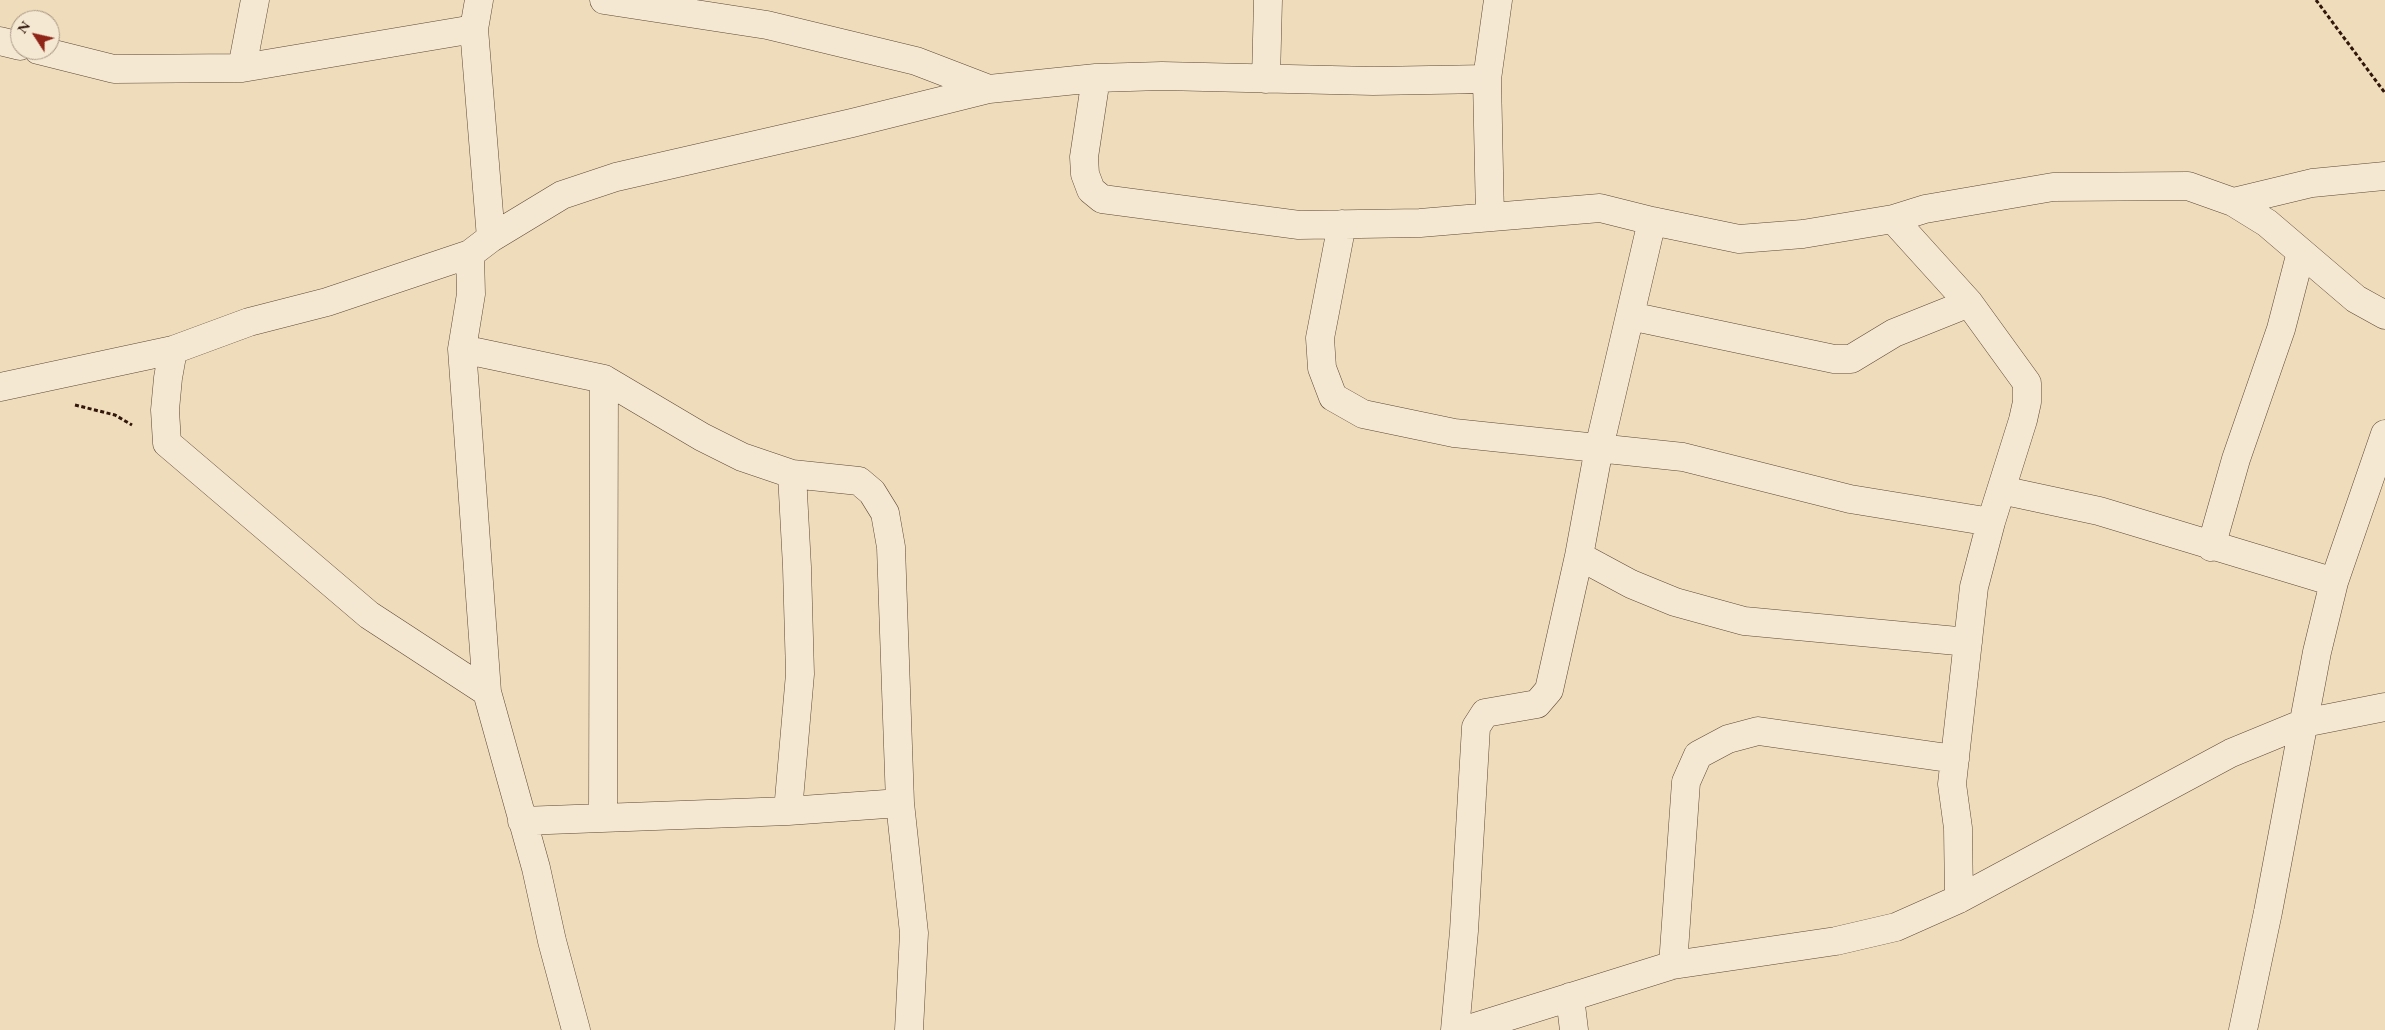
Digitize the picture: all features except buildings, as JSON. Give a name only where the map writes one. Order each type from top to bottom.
[{"type":"street","points":[[242,68],[255,0]]},
{"type":"street","points":[[479,0],[474,30],[491,238]]},
{"type":"street","points":[[604,0],[776,28],[916,61],[989,89]]},
{"type":"street","points":[[1266,78],[1268,0]]},
{"type":"street","points":[[1490,218],[1487,79],[1498,0]]},
{"type":"street","points":[[60,56],[114,69],[242,68],[474,30]]},
{"type":"street","points":[[0,387],[173,350],[241,325],[327,302],[470,254],[491,238],[562,195],[616,177],[852,123],[989,89],[1096,78],[1162,76],[1374,81],[1487,79]]},
{"type":"street","points":[[1096,78],[1084,157],[1085,174],[1091,190],[1102,199],[1299,225],[1420,223],[1600,208],[1652,222],[1739,239],[1803,234],[1893,219],[1926,210],[2054,187],[2188,186],[2233,202],[2267,224],[2356,299],[2385,315]]},
{"type":"street","points":[[2233,202],[2312,183],[2385,176]]},
{"type":"street","points":[[1893,219],[1969,303],[2027,383],[2027,402],[2023,420],[1991,522],[1974,587],[1952,784],[1958,828],[1960,899]]},
{"type":"street","points":[[1455,1030],[1464,931],[1476,727],[1485,714],[1537,704],[1550,690],[1580,556],[1599,448],[1652,222]]},
{"type":"street","points":[[1342,224],[1320,338],[1322,368],[1333,397],[1363,414],[1454,434],[1683,457],[1850,499],[1991,522]]},
{"type":"street","points":[[2211,547],[2236,459],[2281,329],[2301,252]]},
{"type":"street","points":[[470,254],[471,294],[462,349],[487,692],[576,1030]]},
{"type":"street","points":[[1630,316],[1834,359],[1851,360],[1894,334],[1969,303]]},
{"type":"street","points":[[462,349],[604,379],[702,437],[742,456],[792,474],[859,481],[872,492],[885,514],[891,547],[900,803],[914,932],[909,1030]]},
{"type":"street","points":[[173,350],[165,410],[167,443],[369,615],[487,692]]},
{"type":"street","points":[[603,818],[604,379]]},
{"type":"street","points":[[2243,1030],[2268,912],[2317,652],[2334,582],[2385,434]]},
{"type":"street","points":[[788,811],[800,674],[792,474]]},
{"type":"street","points":[[2001,490],[2099,511],[2211,547],[2334,582]]},
{"type":"street","points":[[1580,556],[1631,584],[1675,602],[1744,621],[1968,642]]},
{"type":"street","points":[[1465,1030],[1673,965],[1836,941],[1888,929],[1960,899],[2231,753],[2304,724],[2385,707]]},
{"type":"street","points":[[1673,965],[1686,782],[1698,755],[1728,739],[1758,731],[1955,759]]},
{"type":"street","points":[[522,822],[788,811],[900,803]]},
{"type":"street","points":[[1570,997],[1574,1030]]},
{"type":"path","points":[[2316,0],[2385,93]]},
{"type":"path","points":[[70,404],[115,415],[167,443]]}]
